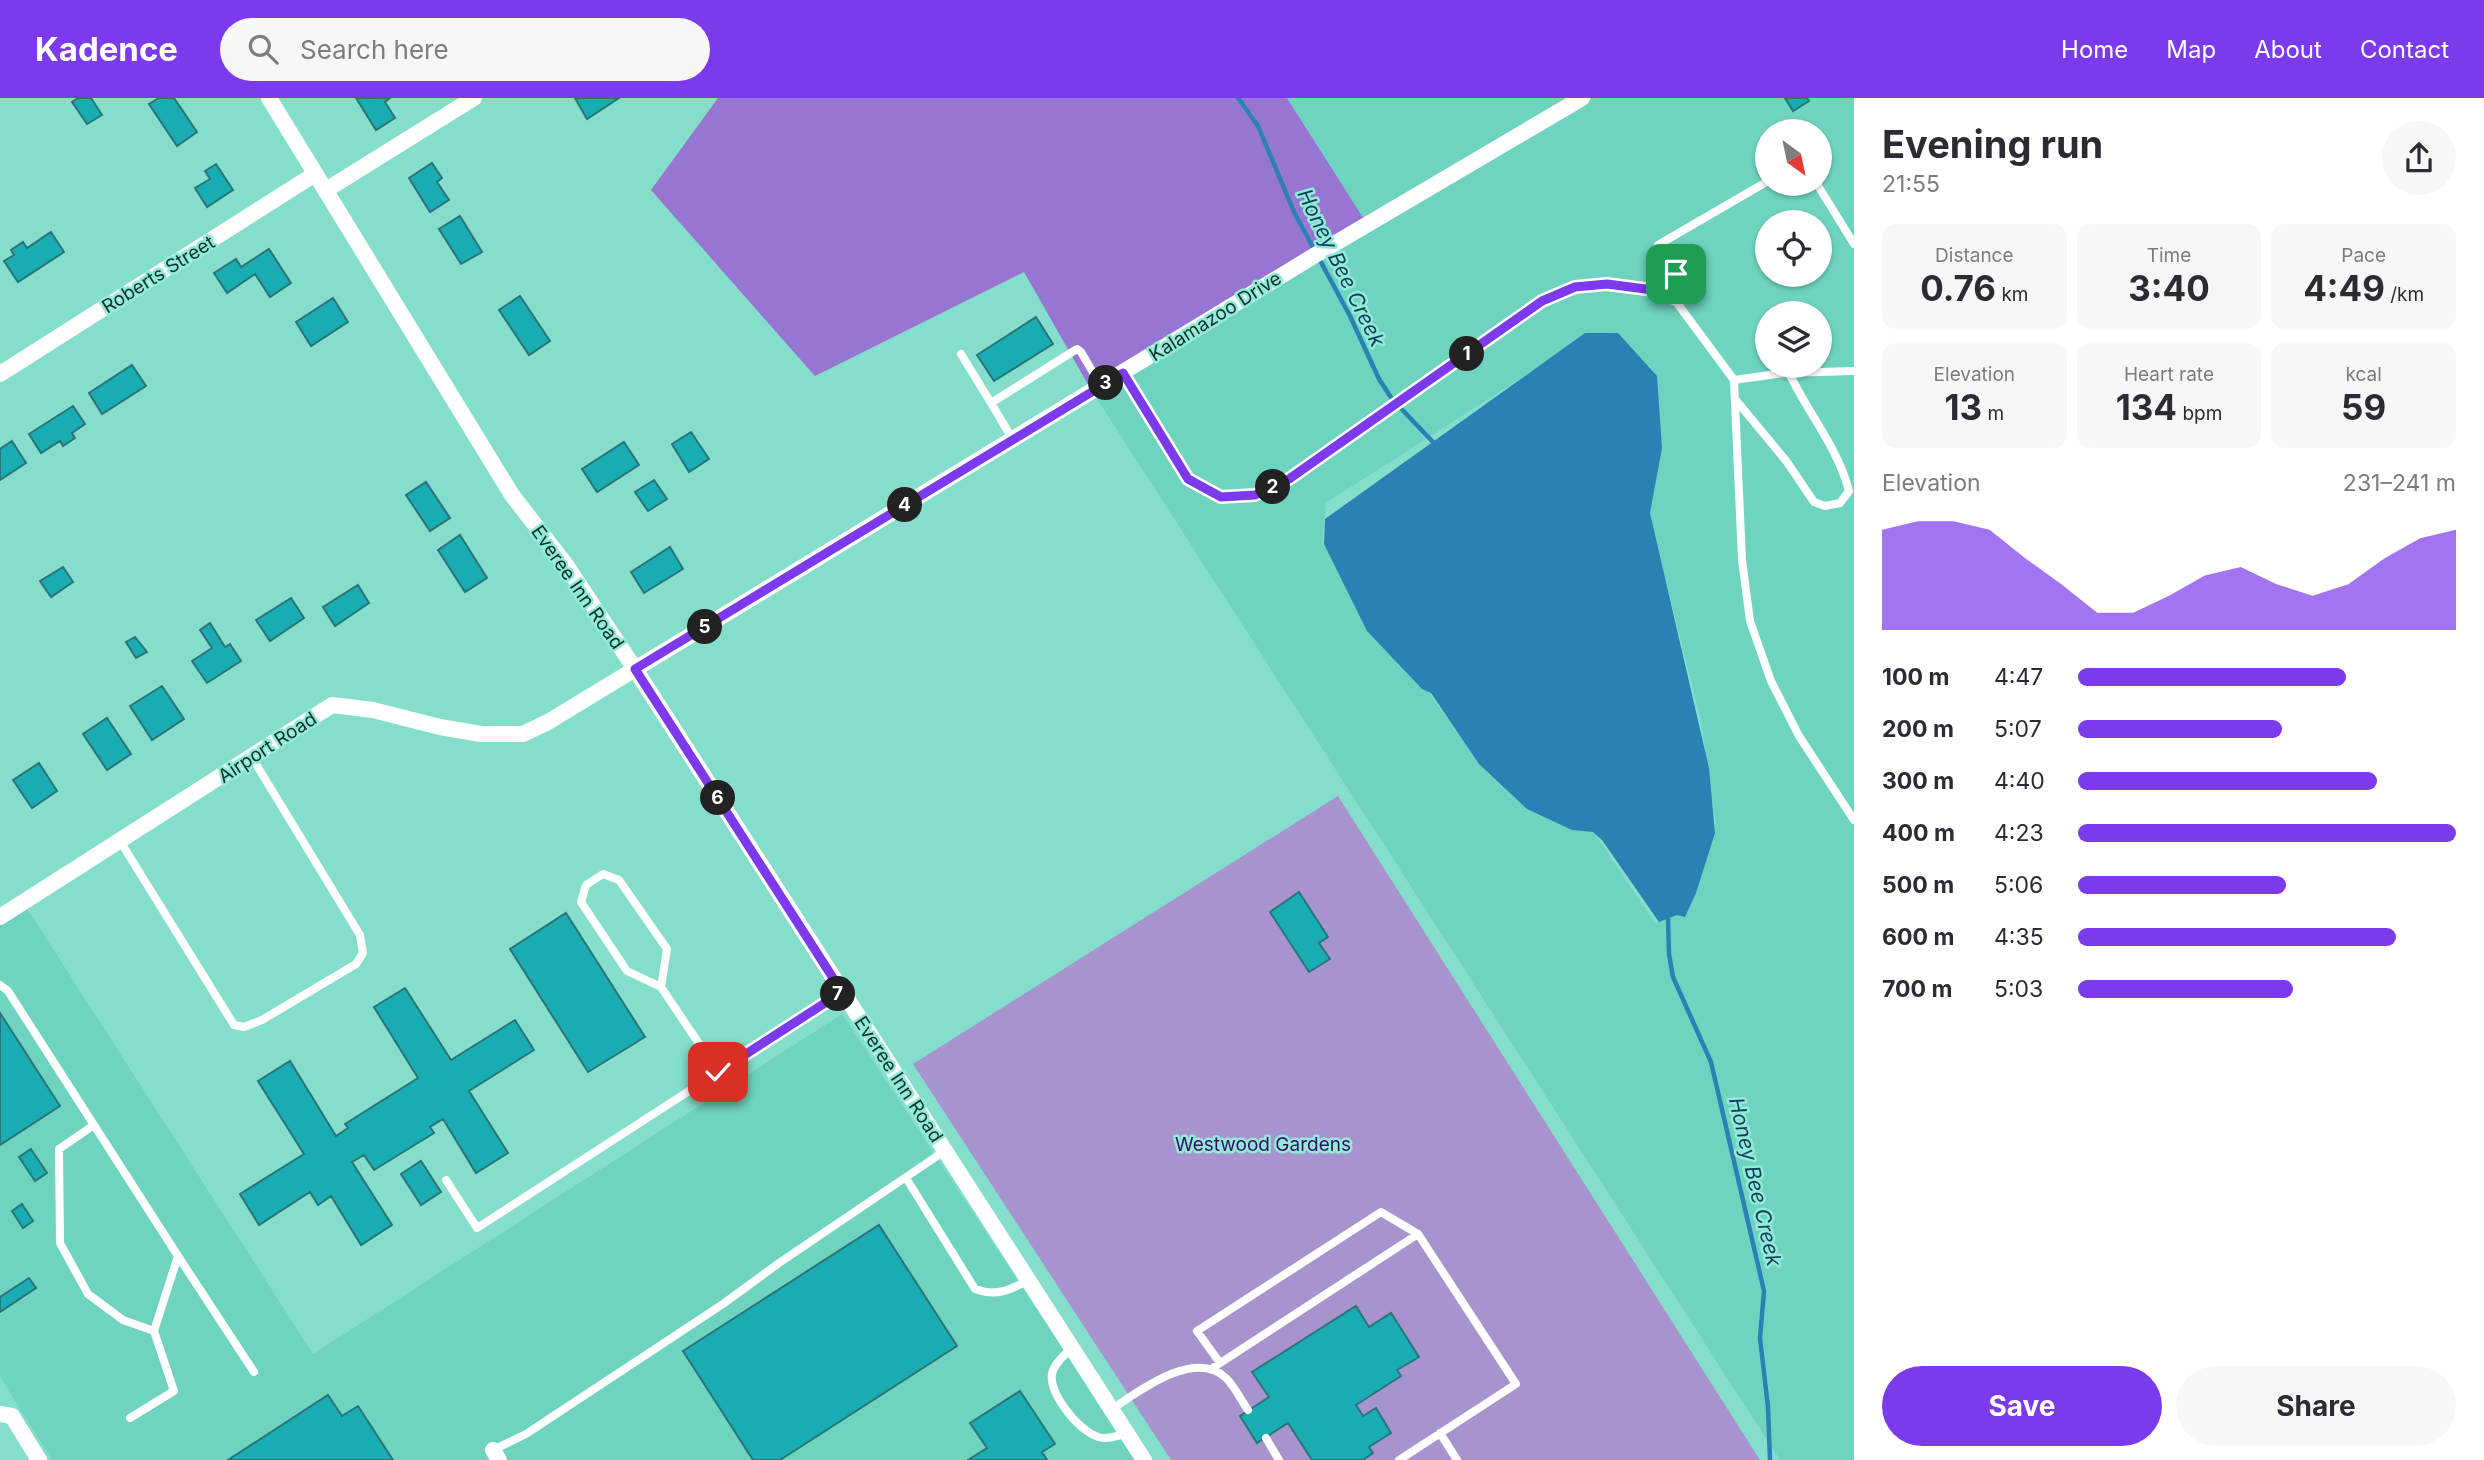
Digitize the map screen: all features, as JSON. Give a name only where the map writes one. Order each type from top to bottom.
[{"type":"street","name":"Everee Inn Road","points":[[269,98],[512,495],[566,565],[635,669],[1144,1460]]},
{"type":"street","points":[[326,190],[474,98]]},
{"type":"street","name":"Kalamazoo Drive","points":[[635,669],[1563,103],[1582,98]]},
{"type":"street","name":"Roberts Street","points":[[0,373],[315,174]]},
{"type":"street","name":"Airport Road","points":[[0,917],[332,705],[373,710],[460,731],[523,734],[548,722],[635,669]]},
{"type":"street","points":[[0,1414],[12,1416],[38,1460]]},
{"type":"lane","points":[[1653,290],[1676,274],[1658,246],[1755,189]]},
{"type":"lane","points":[[1824,196],[1854,244]]},
{"type":"lane","points":[[1123,373],[1188,479],[1221,497],[1255,495],[1289,479],[1542,301],[1575,287],[1607,284],[1653,290],[1677,303],[1734,380],[1742,560],[1750,621],[1771,681],[1799,736],[1854,820]]},
{"type":"lane","points":[[991,402],[1077,349],[1101,386]]},
{"type":"lane","points":[[961,354],[1013,440]]},
{"type":"lane","points":[[1832,372],[1854,372]]},
{"type":"lane","points":[[1734,380],[1755,377]]},
{"type":"lane","points":[[1735,398],[1787,462],[1814,502],[1825,506],[1839,503],[1849,491],[1845,475],[1791,378]]},
{"type":"lane","points":[[120,841],[234,1025],[244,1027],[262,1020],[356,964],[363,953],[360,935],[251,757]]},
{"type":"lane","points":[[661,987],[667,949],[619,880],[603,874],[586,885],[581,902],[627,971],[661,987],[718,1072]]},
{"type":"lane","points":[[0,985],[8,991],[254,1372]]},
{"type":"lane","points":[[446,1180],[477,1228],[842,992]]},
{"type":"lane","points":[[94,1125],[59,1149],[60,1243],[88,1294],[123,1320],[154,1331]]},
{"type":"lane","points":[[496,1455],[723,1304],[946,1150]]},
{"type":"lane","points":[[906,1178],[975,1289],[989,1294],[1004,1292],[1029,1280]]},
{"type":"lane","points":[[1220,1363],[1197,1331],[1381,1212],[1418,1234],[1516,1384],[1399,1460]]},
{"type":"lane","points":[[1210,1370],[1418,1234]]},
{"type":"lane","points":[[130,1418],[174,1391],[154,1331],[178,1256]]},
{"type":"lane","points":[[1072,1348],[1055,1366],[1051,1377],[1054,1389],[1076,1423],[1089,1433],[1104,1439],[1127,1433]]},
{"type":"lane","points":[[1112,1409],[1151,1382],[1183,1370],[1207,1367],[1225,1377],[1248,1410]]},
{"type":"lane","points":[[1440,1433],[1457,1460]]},
{"type":"lane","points":[[1266,1438],[1279,1460]]},
{"type":"shaded area","points":[[718,98],[1287,98],[1369,227],[1090,388],[1024,272],[815,376],[651,190]]},
{"type":"shaded area","points":[[1287,98],[1854,98],[1854,1460],[1780,1460],[1090,388],[1369,227]],"holes":[[[1612,332],[1652,382],[1645,497],[1701,721],[1716,827],[1683,910],[1655,923],[1593,831],[1547,802],[1455,729],[1322,543],[1326,503],[1579,341]]]},
{"type":"shaded area","points":[[21,899],[313,1354],[842,1014],[1136,1460],[52,1460],[0,1377],[0,912]]},
{"type":"green space","name":"Westwood Gardens","points":[[1338,796],[1760,1460],[1171,1460],[913,1064]]},
{"type":"water","points":[[1585,333],[1618,333],[1657,376],[1662,448],[1650,513],[1709,768],[1715,833],[1696,893],[1685,917],[1677,915],[1659,922],[1602,840],[1593,832],[1572,830],[1527,809],[1479,764],[1431,693],[1422,689],[1367,631],[1324,544],[1325,519]]},
{"type":"building","points":[[78,98],[91,98],[102,115],[87,124],[72,102]]},
{"type":"building","points":[[159,98],[174,98],[197,132],[177,146],[149,104]]},
{"type":"building","points":[[356,98],[390,98],[385,102],[395,118],[376,130]]},
{"type":"building","points":[[575,98],[619,98],[587,119]]},
{"type":"building","points":[[1785,98],[1807,98],[1809,101],[1793,111]]},
{"type":"building","points":[[432,163],[442,178],[437,182],[449,200],[430,212],[409,178]]},
{"type":"building","points":[[216,164],[233,190],[207,207],[195,188],[210,179],[205,171]]},
{"type":"building","points":[[460,216],[482,252],[461,264],[439,229]]},
{"type":"building","points":[[51,232],[64,252],[18,282],[4,261],[14,255],[11,250],[23,242],[27,248]]},
{"type":"building","points":[[269,249],[291,283],[270,297],[255,274],[227,293],[214,273],[236,259],[241,267]]},
{"type":"building","points":[[520,296],[550,341],[529,355],[499,310]]},
{"type":"building","points":[[333,298],[348,322],[311,346],[296,322]]},
{"type":"building","points":[[1036,317],[1053,344],[994,381],[977,355]]},
{"type":"building","points":[[132,365],[146,386],[102,414],[89,393]]},
{"type":"building","points":[[73,406],[85,424],[72,433],[75,438],[63,446],[60,441],[41,453],[29,434]]},
{"type":"building","points":[[691,432],[709,459],[689,472],[672,444]]},
{"type":"building","points":[[12,441],[26,463],[0,480],[0,449]]},
{"type":"building","points":[[624,442],[639,465],[597,492],[582,469]]},
{"type":"building","points":[[654,480],[667,499],[648,511],[635,492]]},
{"type":"building","points":[[426,482],[450,518],[430,531],[406,495]]},
{"type":"building","points":[[460,535],[487,578],[465,592],[438,550]]},
{"type":"building","points":[[670,547],[683,569],[644,593],[631,572]]},
{"type":"building","points":[[63,567],[73,582],[51,597],[40,581]]},
{"type":"building","points":[[358,585],[369,603],[335,626],[323,607]]},
{"type":"building","points":[[291,598],[304,618],[270,641],[256,620]]},
{"type":"building","points":[[210,623],[225,647],[230,644],[241,661],[207,683],[192,661],[212,648],[200,630]]},
{"type":"building","points":[[135,637],[147,652],[136,658],[126,642]]},
{"type":"building","points":[[162,686],[184,719],[152,740],[130,706]]},
{"type":"building","points":[[107,718],[131,754],[107,770],[83,734]]},
{"type":"building","points":[[39,763],[57,791],[32,808],[13,780]]},
{"type":"building","points":[[1299,892],[1328,937],[1319,943],[1330,959],[1309,972],[1270,912]]},
{"type":"building","points":[[566,913],[645,1037],[588,1072],[510,949]]},
{"type":"building","points":[[405,988],[451,1060],[515,1020],[534,1050],[469,1091],[508,1153],[476,1173],[443,1119],[430,1127],[434,1133],[374,1170],[364,1155],[352,1162],[392,1225],[361,1245],[331,1196],[318,1205],[310,1192],[259,1225],[240,1194],[304,1154],[258,1081],[290,1061],[336,1136],[348,1128],[345,1124],[418,1078],[374,1007]]},
{"type":"building","points":[[0,1013],[60,1106],[0,1145]]},
{"type":"building","points":[[31,1149],[47,1173],[35,1181],[19,1157]]},
{"type":"building","points":[[421,1161],[441,1192],[421,1205],[401,1174]]},
{"type":"building","points":[[22,1204],[33,1221],[23,1228],[12,1211]]},
{"type":"building","points":[[879,1225],[957,1346],[780,1460],[753,1460],[683,1351]]},
{"type":"building","points":[[29,1278],[36,1288],[0,1312],[0,1297]]},
{"type":"building","points":[[1356,1306],[1369,1327],[1391,1313],[1419,1357],[1397,1370],[1401,1376],[1356,1405],[1363,1416],[1376,1408],[1391,1433],[1369,1447],[1373,1453],[1363,1460],[1312,1460],[1288,1423],[1257,1443],[1240,1416],[1269,1397],[1252,1372]]},
{"type":"building","points":[[1020,1391],[1055,1444],[1042,1452],[1047,1460],[968,1460],[987,1448],[970,1423]]},
{"type":"building","points":[[328,1395],[342,1416],[358,1406],[393,1460],[228,1460]]},
{"type":"waterway","name":"Honey Bee Creek","points":[[1238,98],[1258,126],[1294,212],[1350,316],[1379,379],[1392,399],[1433,442]]},
{"type":"waterway","name":"Honey Bee Creek","points":[[1668,918],[1673,977],[1711,1062],[1764,1291],[1760,1338],[1768,1407],[1770,1460]]},
{"type":"route","points":[[718,1072],[842,992],[635,669],[1123,373],[1188,479],[1221,497],[1255,495],[1289,479],[1542,301],[1575,287],[1607,284],[1653,290],[1676,274]]}]
